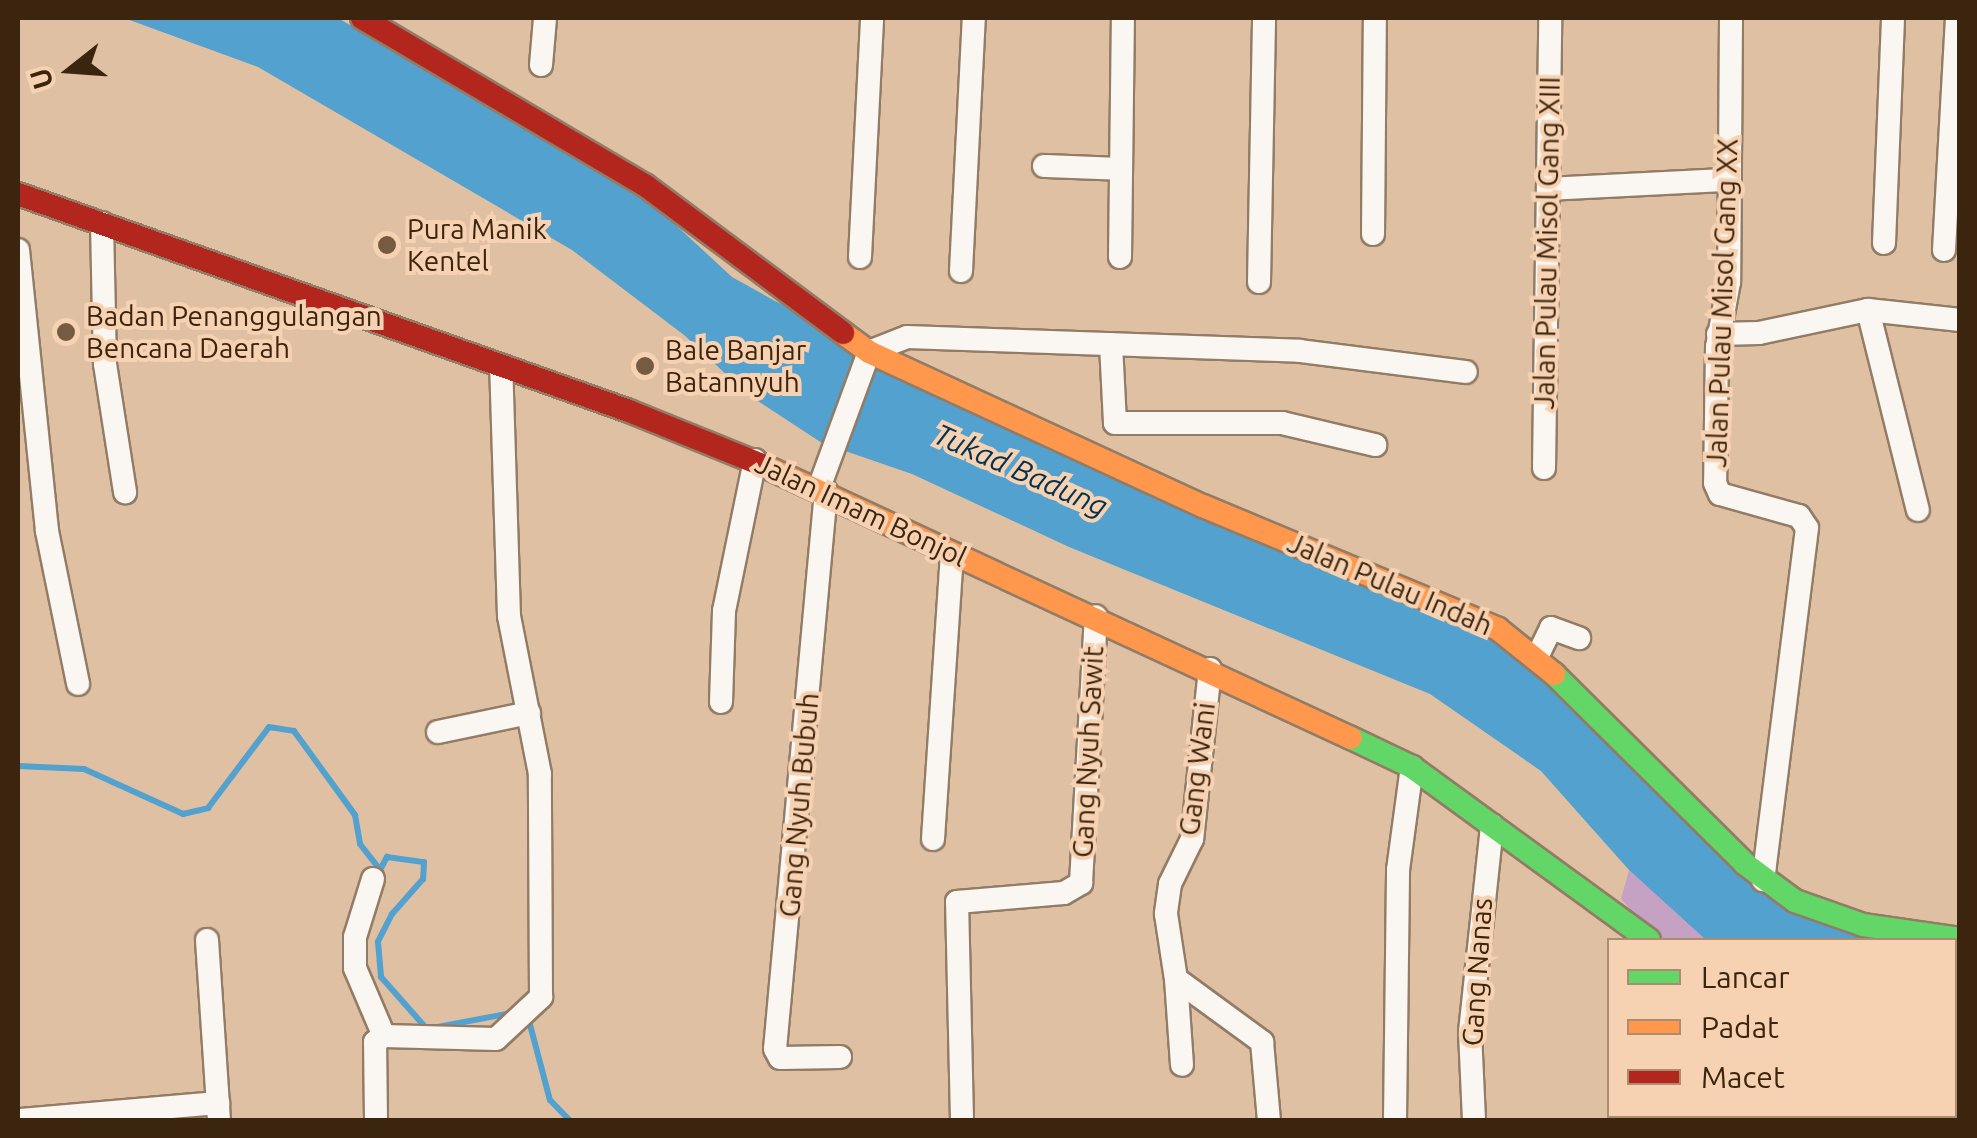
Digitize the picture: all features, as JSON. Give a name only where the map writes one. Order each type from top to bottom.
[{"type":"main road","name":"Jalan Pulau Indah","points":[[362,18],[646,186],[868,357],[1202,506],[1464,610],[1537,657],[1764,880],[1834,917],[1954,938]]},
{"type":"main road","name":"Jalan Imam Bonjol","points":[[18,194],[755,460],[823,490],[952,554],[1096,616],[1412,766],[1646,938]]},
{"type":"street","points":[[542,65],[545,18]]},
{"type":"street","points":[[860,257],[872,18]]},
{"type":"street","points":[[962,271],[974,18]]},
{"type":"street","points":[[1120,257],[1123,18]]},
{"type":"street","points":[[1258,282],[1264,18]]},
{"type":"street","points":[[1373,234],[1375,18]]},
{"type":"street","name":"Jalan Pulau Misol Gang XIII","points":[[1544,468],[1550,18]]},
{"type":"street","name":"Jalan Pulau Misol Gang XX","points":[[1730,18],[1728,282],[1718,334],[1716,490],[1799,516],[1807,528],[1764,880]]},
{"type":"street","points":[[1884,244],[1893,18]]},
{"type":"street","points":[[1944,250],[1956,18]]},
{"type":"street","points":[[1044,166],[1121,169]]},
{"type":"street","points":[[1548,190],[1728,180]]},
{"type":"street","points":[[102,223],[105,364],[125,492]]},
{"type":"street","points":[[18,250],[48,531],[78,684]]},
{"type":"street","points":[[1868,310],[1918,510]]},
{"type":"street","points":[[1718,334],[1759,333],[1868,310],[1960,320]]},
{"type":"street","points":[[823,490],[826,458],[868,357],[920,336],[1300,350],[1466,372]]},
{"type":"street","points":[[1111,344],[1115,423],[1282,423],[1375,445]]},
{"type":"street","points":[[376,1120],[375,1042],[384,1036],[496,1039],[541,998],[543,821],[529,713],[509,616],[501,368]]},
{"type":"street","points":[[721,702],[724,611],[755,460]]},
{"type":"street","name":"Gang Nyuh Bubuh","points":[[823,490],[775,1049],[780,1058],[840,1057]]},
{"type":"street","points":[[934,839],[952,554]]},
{"type":"street","name":"Gang Nyuh Sawit","points":[[962,1120],[960,898],[1064,893],[1082,883],[1096,616]]},
{"type":"street","points":[[1537,657],[1552,628],[1579,638]]},
{"type":"street","name":"Gang Wani","points":[[1182,1066],[1167,895],[1192,839],[1210,669]]},
{"type":"street","points":[[438,732],[529,713]]},
{"type":"street","points":[[1396,1120],[1398,870],[1412,766]]},
{"type":"street","name":"Gang Nanas","points":[[1474,1120],[1470,1032],[1492,825]]},
{"type":"street","points":[[373,880],[355,937],[355,968],[384,1036]]},
{"type":"street","points":[[20,1120],[218,1112],[206,940]]},
{"type":"street","points":[[1176,979],[1262,1042],[1269,1120]]},
{"type":"shaded area","points":[[1629,870],[1704,938],[1656,938],[1621,899]]},
{"type":"water","name":"Tukad Badung","points":[[124,18],[338,18],[652,203],[732,277],[775,301],[1488,638],[1561,686],[1739,870],[1904,938],[1704,938],[1629,870],[1541,771],[1430,694],[1069,547],[912,474],[822,443],[747,394],[684,335],[572,250],[258,67]]},
{"type":"waterway","points":[[18,766],[84,769],[183,814],[208,808],[269,727],[294,731],[355,815],[360,844],[380,870],[387,857],[424,862],[423,879],[392,914],[378,942],[381,977],[427,1029],[512,1013]]},
{"type":"waterway","points":[[528,1017],[550,1100],[569,1120]]},
{"type":"traffic: fast","points":[[1554,674],[1745,864],[1795,901],[1863,925],[1953,938]]},
{"type":"traffic: fast","points":[[1351,738],[1412,767],[1646,938]]},
{"type":"traffic: slow","points":[[843,333],[869,352],[1203,506],[1498,629],[1554,674]]},
{"type":"traffic: slow","points":[[762,465],[1351,738]]},
{"type":"traffic: jam","points":[[362,18],[646,186],[843,333]]},
{"type":"traffic: jam","points":[[18,194],[629,411],[762,465]]},
{"type":"place","name":"Pura Manik Kentel","points":[[387,245]]},
{"type":"place","name":"Badan Penanggulangan Bencana Daerah","points":[[66,332]]},
{"type":"place","name":"Bale Banjar Batannyuh","points":[[645,366]]}]
